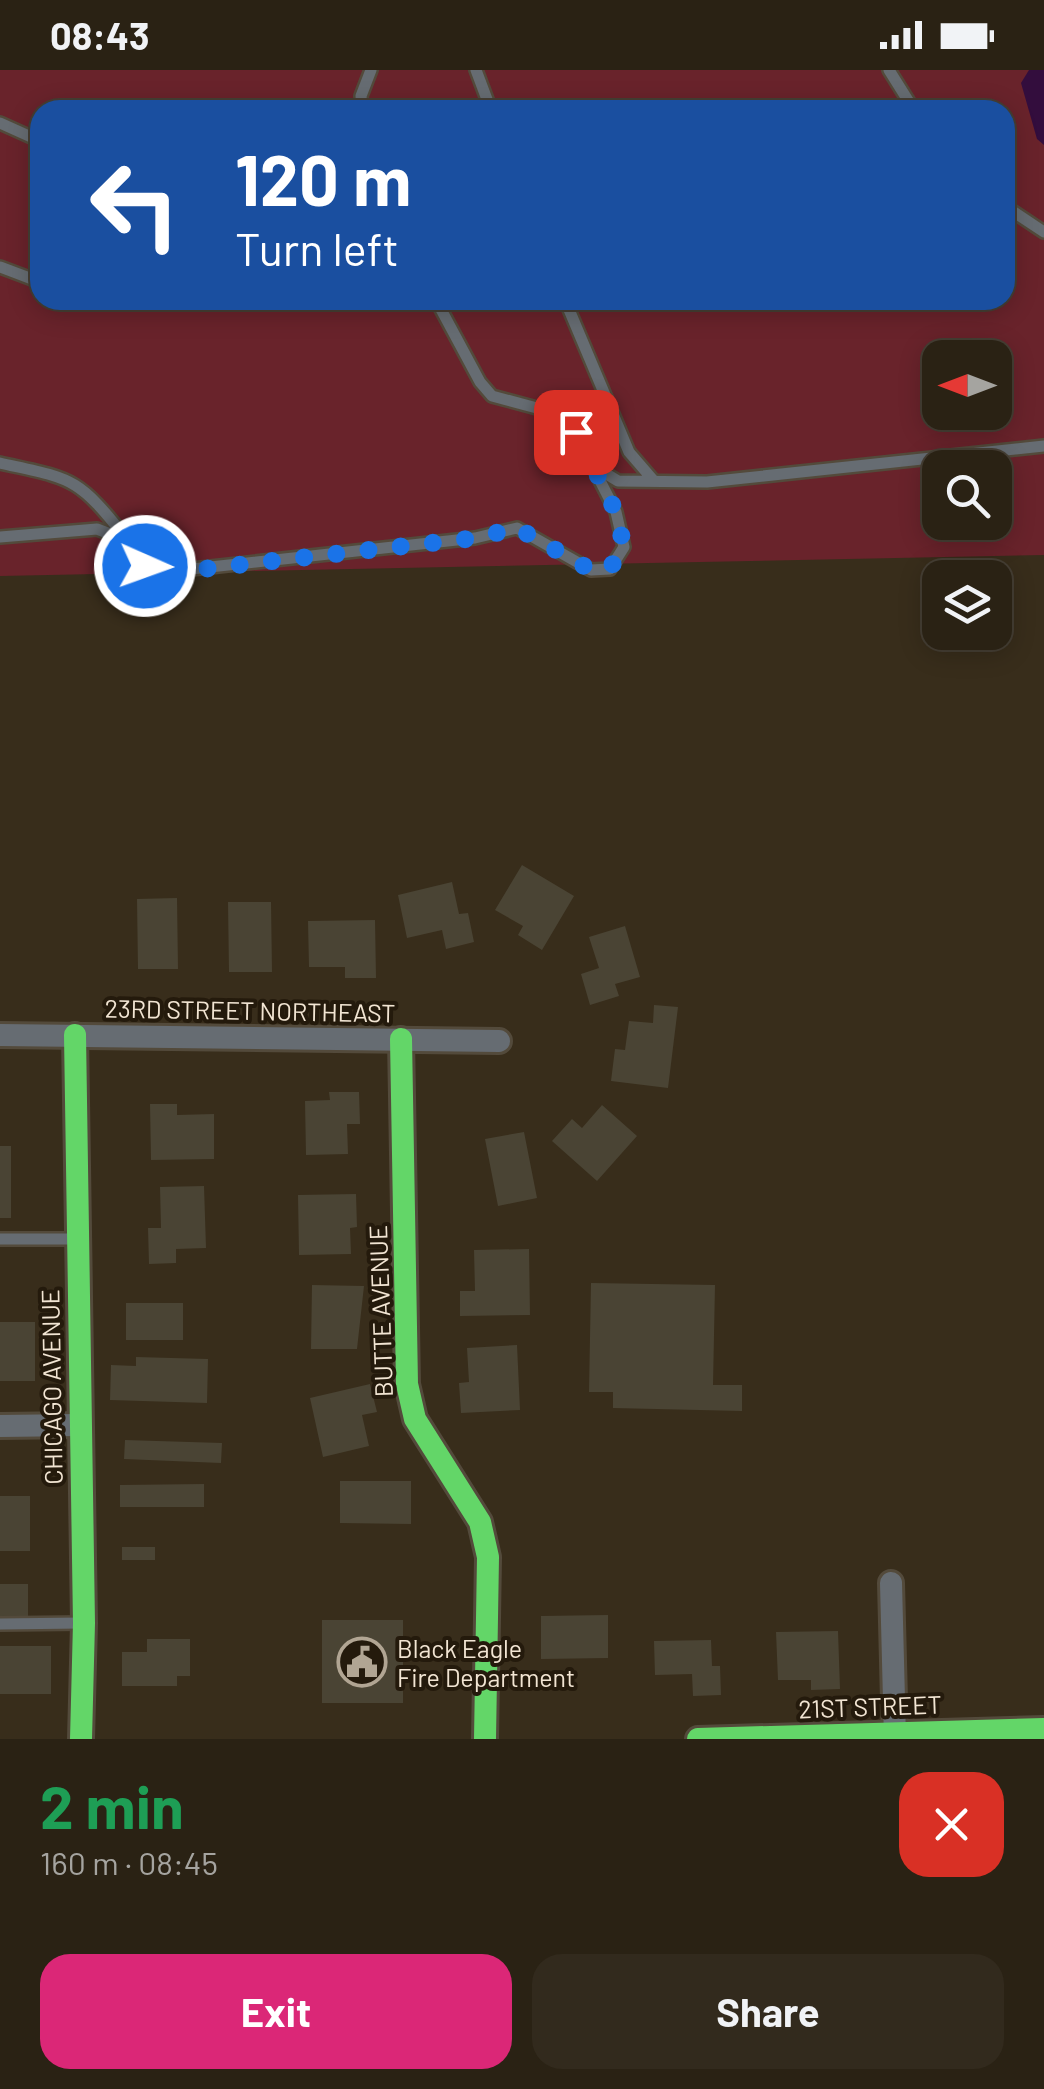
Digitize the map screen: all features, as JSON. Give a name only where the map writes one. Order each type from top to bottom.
[{"type":"street","name":"23RD STREET NORTHEAST","points":[[0,1035],[500,1040]]},
{"type":"street","name":"CHICAGO AVENUE","points":[[75,1035],[84,1623],[80,1739]]},
{"type":"street","name":"BUTTE AVENUE","points":[[401,1039],[406,1384],[414,1419],[480,1522],[488,1557],[486,1739]]},
{"type":"street","points":[[0,1426],[78,1425]]},
{"type":"street","points":[[891,1583],[895,1736]]},
{"type":"street","name":"21ST STREET","points":[[698,1739],[1044,1729]]},
{"type":"lane","points":[[364,100],[371,70]]},
{"type":"lane","points":[[476,70],[487,100]]},
{"type":"lane","points":[[889,70],[908,100]]},
{"type":"lane","points":[[0,122],[30,136]]},
{"type":"lane","points":[[1015,213],[1044,232]]},
{"type":"lane","points":[[0,267],[30,278]]},
{"type":"lane","points":[[0,463],[64,476],[85,492],[145,566],[156,573],[475,538],[517,528],[591,570],[610,568],[624,547],[620,527],[576,432],[559,414],[492,396],[480,382],[441,310]]},
{"type":"lane","points":[[569,310],[629,452],[654,481]]},
{"type":"lane","points":[[592,465],[618,480],[707,482],[1044,446]]},
{"type":"lane","points":[[0,537],[97,528],[128,541]]},
{"type":"lane","points":[[0,1238],[76,1239]]},
{"type":"lane","points":[[0,1624],[84,1623]]},
{"type":"shaded area","points":[[0,70],[1044,70],[1044,555],[0,576]]},
{"type":"shaded area","points":[[1029,70],[1044,70],[1044,145],[1037,139],[1021,83]]},
{"type":"building","points":[[522,865],[574,896],[542,950],[518,935],[523,926],[495,910]]},
{"type":"building","points":[[452,882],[459,914],[468,913],[474,942],[446,949],[442,930],[407,938],[398,895]]},
{"type":"building","points":[[177,898],[178,969],[138,969],[137,899]]},
{"type":"building","points":[[228,902],[271,902],[272,972],[229,972]]},
{"type":"building","points":[[375,920],[376,978],[345,978],[345,967],[309,967],[308,921]]},
{"type":"building","points":[[625,926],[640,977],[615,984],[619,996],[590,1005],[581,974],[599,968],[589,937]]},
{"type":"building","points":[[654,1005],[678,1007],[668,1088],[611,1081],[615,1049],[625,1050],[629,1021],[653,1023]]},
{"type":"building","points":[[329,1092],[359,1092],[360,1124],[347,1124],[348,1154],[306,1155],[305,1101],[330,1100]]},
{"type":"building","points":[[150,1104],[177,1104],[177,1115],[214,1114],[214,1159],[151,1160]]},
{"type":"building","points":[[602,1105],[637,1136],[597,1181],[552,1141],[572,1119],[582,1128]]},
{"type":"building","points":[[524,1132],[537,1198],[498,1206],[485,1139]]},
{"type":"building","points":[[0,1146],[11,1146],[11,1218],[0,1218]]},
{"type":"building","points":[[204,1186],[206,1248],[176,1249],[176,1263],[149,1264],[148,1228],[161,1228],[160,1187]]},
{"type":"building","points":[[356,1194],[357,1227],[350,1228],[351,1254],[299,1255],[298,1195]]},
{"type":"building","points":[[529,1249],[530,1315],[460,1316],[460,1291],[475,1291],[474,1250]]},
{"type":"building","points":[[591,1283],[715,1285],[713,1385],[742,1385],[742,1411],[613,1408],[613,1392],[589,1392]]},
{"type":"building","points":[[312,1285],[364,1286],[357,1349],[311,1349]]},
{"type":"building","points":[[126,1303],[183,1303],[183,1340],[126,1340]]},
{"type":"building","points":[[0,1322],[35,1322],[35,1381],[0,1381]]},
{"type":"building","points":[[517,1345],[520,1410],[461,1413],[459,1383],[469,1382],[467,1348]]},
{"type":"building","points":[[136,1357],[208,1359],[207,1403],[110,1400],[111,1365],[136,1366]]},
{"type":"building","points":[[370,1384],[377,1412],[362,1415],[369,1446],[323,1457],[310,1398]]},
{"type":"building","points":[[125,1440],[222,1443],[221,1463],[124,1459]]},
{"type":"building","points":[[340,1481],[411,1481],[411,1524],[340,1523]]},
{"type":"building","points":[[204,1484],[204,1507],[120,1507],[120,1485]]},
{"type":"building","points":[[0,1496],[30,1496],[30,1551],[0,1551]]},
{"type":"building","points":[[122,1547],[155,1547],[155,1560],[122,1560]]},
{"type":"building","points":[[0,1584],[28,1584],[28,1621],[0,1621]]},
{"type":"building","points":[[608,1615],[608,1658],[541,1659],[541,1616]]},
{"type":"building","points":[[322,1620],[403,1620],[403,1703],[322,1703]]},
{"type":"building","points":[[838,1631],[840,1689],[811,1690],[811,1680],[778,1680],[776,1632]]},
{"type":"building","points":[[147,1639],[190,1639],[190,1676],[177,1676],[177,1686],[122,1686],[122,1652],[147,1652]]},
{"type":"building","points":[[711,1640],[712,1666],[720,1666],[721,1695],[693,1696],[692,1674],[655,1675],[654,1641]]},
{"type":"building","points":[[0,1646],[51,1646],[51,1694],[0,1694]]},
{"type":"traffic: fast","points":[[75,1035],[84,1623],[81,1739]]},
{"type":"traffic: fast","points":[[401,1039],[407,1384],[415,1419],[480,1522],[488,1557],[485,1739]]},
{"type":"traffic: fast","points":[[698,1739],[1044,1729]]},
{"type":"place","name":"Black Eagle Fire Department","points":[[362,1662]]},
{"type":"route","points":[[145,566],[156,573],[176,572],[475,538],[517,528],[591,570],[610,568],[624,547],[620,527],[576,432]]}]
